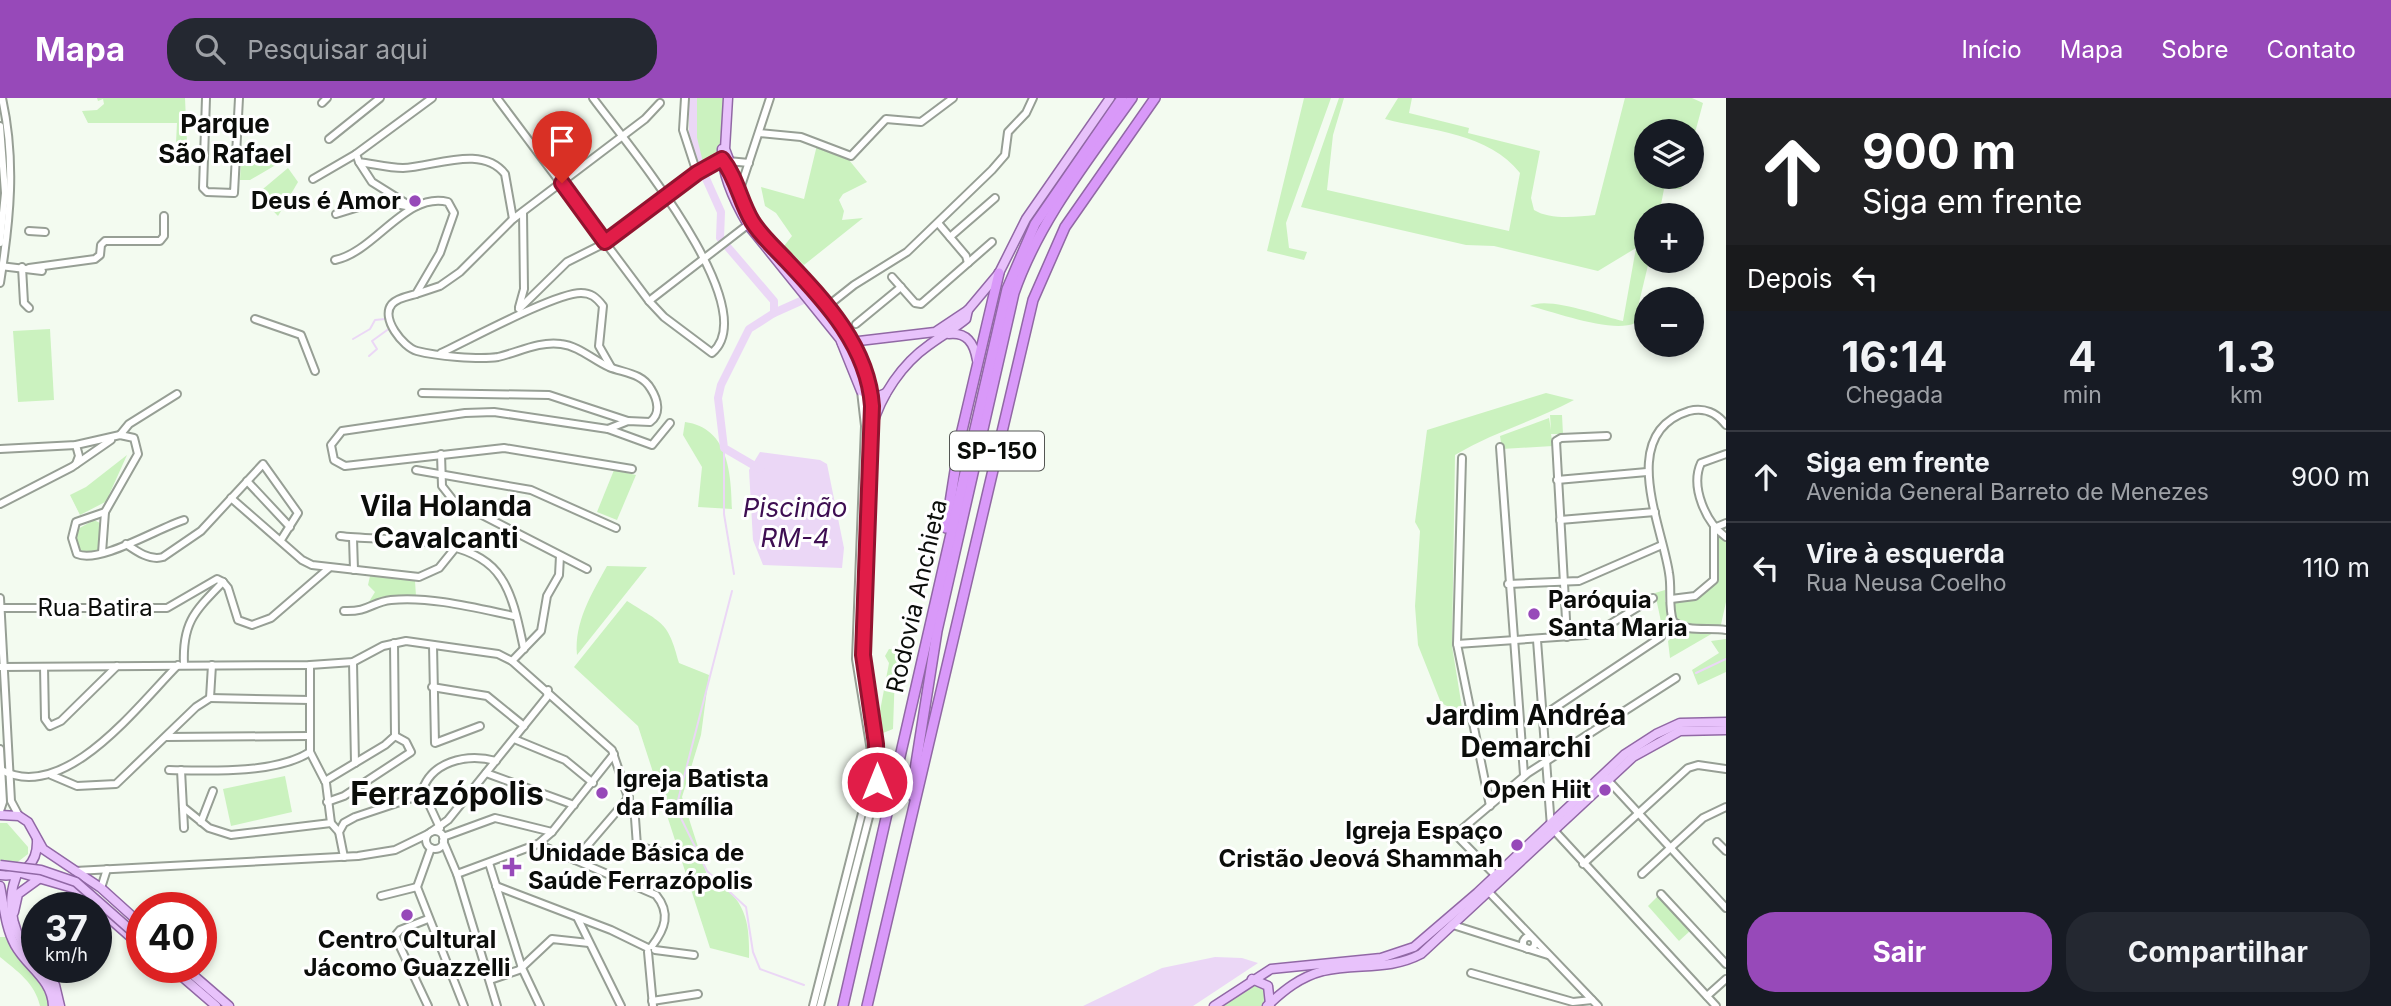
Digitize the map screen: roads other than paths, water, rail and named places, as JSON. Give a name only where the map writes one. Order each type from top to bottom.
[{"type":"highway","name":"Rodovia Anchieta","points":[[843,1006],[918,680],[918,656],[929,626],[1007,289],[1017,261],[1042,213],[1122,98]]},
{"type":"highway","name":"Rodovia Anchieta","points":[[907,832],[917,746],[937,631],[1014,293],[1025,260],[1041,230],[1132,98]]},
{"type":"highway","name":"Rodovia Anchieta","points":[[867,1006],[1033,299],[1065,228],[1155,98]]},
{"type":"highway","points":[[935,599],[960,439],[999,273]]},
{"type":"main road","points":[[728,98],[725,160],[736,205],[852,342],[871,397]]},
{"type":"main road","points":[[842,343],[922,335],[940,330],[968,310],[999,273],[1026,219],[1109,101]]},
{"type":"main road","points":[[725,160],[740,190],[750,223]]},
{"type":"main road","points":[[824,309],[842,343],[861,391],[871,397],[886,393]]},
{"type":"main road","points":[[872,427],[886,393],[899,374],[928,345],[966,319],[968,310]]},
{"type":"main road","points":[[922,335],[928,345]]},
{"type":"main road","points":[[946,335],[965,336],[974,347],[977,359]]},
{"type":"main road","points":[[1269,1005],[1291,985],[1315,973],[1384,967],[1420,954],[1633,748],[1672,726],[1693,721],[1726,722]]},
{"type":"main road","points":[[1605,776],[1670,734],[1687,729],[1726,730]]},
{"type":"main road","points":[[0,813],[19,816],[31,826],[43,849],[101,888],[126,911]]},
{"type":"main road","points":[[1214,1006],[1252,978],[1275,968],[1381,958],[1407,951],[1486,889],[1496,876],[1551,827]]},
{"type":"main road","points":[[21,939],[13,922],[9,897],[19,873],[32,863],[37,840]]},
{"type":"main road","points":[[0,862],[57,869],[73,875],[87,883],[126,918]]},
{"type":"main road","points":[[0,862],[70,879],[126,926]]},
{"type":"main road","points":[[0,875],[19,873],[41,877],[81,892],[126,933]]},
{"type":"main road","points":[[13,922],[18,894],[41,877]]},
{"type":"main road","points":[[0,886],[2,915],[16,947],[49,987],[52,1006]]},
{"type":"main road","points":[[1252,978],[1268,986],[1269,1005]]},
{"type":"main road","points":[[53,983],[60,1006]]},
{"type":"main road","points":[[187,983],[197,990]]},
{"type":"main road","points":[[189,983],[215,1006]]},
{"type":"main road","points":[[203,983],[229,1006]]},
{"type":"street","points":[[0,283],[8,196],[9,129],[2,98]]},
{"type":"street","points":[[206,98],[203,188],[207,192],[234,192],[239,98]]},
{"type":"street","points":[[329,139],[380,98]]},
{"type":"street","points":[[313,179],[356,154],[432,98]]},
{"type":"street","points":[[497,98],[649,301],[664,317],[707,352],[715,352],[723,335],[723,315],[714,277],[665,195],[593,98]]},
{"type":"street","points":[[685,98],[683,130],[698,172]]},
{"type":"street","points":[[740,190],[770,98]]},
{"type":"street","points":[[759,133],[801,137],[851,156],[886,119],[921,122],[953,98]]},
{"type":"street","points":[[824,309],[899,258],[1004,158],[1008,132],[1026,113],[1033,98]]},
{"type":"street","points":[[422,393],[550,395],[628,421],[650,422],[658,413],[656,401],[645,381],[612,369],[575,348],[561,344],[531,346],[495,357],[412,349],[390,322],[389,307],[394,302],[440,286],[465,268],[513,219],[621,137],[660,103]]},
{"type":"street","points":[[0,126],[8,196],[0,243]]},
{"type":"street","points":[[356,154],[359,163],[373,182],[412,207]]},
{"type":"street","points":[[359,163],[404,168],[482,159],[505,174],[513,219]]},
{"type":"street","points":[[519,309],[567,262],[605,242],[707,165],[725,160],[749,163]]},
{"type":"street","points":[[950,237],[995,198]]},
{"type":"street","points":[[336,214],[378,201],[412,207],[443,200],[451,204],[454,213],[440,253],[416,294]]},
{"type":"street","points":[[335,260],[357,253],[412,207]]},
{"type":"street","points":[[515,318],[524,289],[523,212]]},
{"type":"street","points":[[1,266],[25,267],[79,261],[97,258],[101,244],[105,242],[160,240],[164,236],[164,216]]},
{"type":"street","points":[[649,301],[750,223]]},
{"type":"street","points":[[938,223],[968,263]]},
{"type":"street","points":[[29,231],[45,232]]},
{"type":"street","points":[[892,277],[915,303],[921,304],[992,242]]},
{"type":"street","points":[[25,267],[42,271]]},
{"type":"street","points":[[25,267],[24,303],[29,308]]},
{"type":"street","points":[[856,324],[901,287]]},
{"type":"street","points":[[441,353],[575,293],[596,297],[603,311],[598,346],[612,369]]},
{"type":"street","points":[[255,319],[301,335],[315,371]]},
{"type":"street","points":[[813,1006],[872,774],[872,757],[856,659],[865,432],[861,391]]},
{"type":"street","points":[[0,504],[76,464],[129,424],[177,394]]},
{"type":"street","points":[[820,1006],[876,790],[877,755],[863,655],[871,397]]},
{"type":"street","points":[[1726,425],[1719,416],[1707,411],[1690,411],[1675,417],[1655,440],[1647,472],[1669,573],[1670,613],[1679,626],[1726,628]]},
{"type":"street","points":[[632,469],[504,448],[345,466],[334,460],[331,445],[342,430],[465,413],[524,415],[608,429],[652,445],[670,423]]},
{"type":"street","points":[[608,429],[628,421]]},
{"type":"street","points":[[1567,637],[1557,440],[1607,436]]},
{"type":"street","points":[[0,449],[76,445],[115,437],[134,438],[138,454],[105,512],[103,553]]},
{"type":"street","points":[[76,445],[79,456],[76,464]]},
{"type":"street","points":[[1500,447],[1524,775]]},
{"type":"street","points":[[441,454],[442,486],[453,500],[587,569]]},
{"type":"street","points":[[1726,454],[1706,460],[1698,471],[1706,514],[1714,528],[1726,537]]},
{"type":"street","points":[[443,466],[457,455]]},
{"type":"street","points":[[1462,458],[1457,644],[1490,806]]},
{"type":"street","points":[[126,544],[157,559],[201,531],[263,464],[298,515],[281,540]]},
{"type":"street","points":[[416,470],[531,491],[616,528]]},
{"type":"street","points":[[1558,480],[1647,472]]},
{"type":"street","points":[[247,481],[290,527]]},
{"type":"street","points":[[231,498],[302,560],[329,568],[419,577],[439,568],[456,547]]},
{"type":"street","points":[[105,512],[79,520],[72,530],[72,545],[77,554],[85,557],[103,553],[184,520]]},
{"type":"street","points":[[1560,520],[1655,512]]},
{"type":"street","points":[[1714,528],[1726,523]]},
{"type":"street","points":[[1671,600],[1695,596],[1714,580],[1714,528]]},
{"type":"street","points":[[340,536],[411,540],[456,547],[497,571],[507,588],[522,651],[522,668]]},
{"type":"street","points":[[353,538],[354,570]]},
{"type":"street","points":[[1508,584],[1564,582],[1592,577],[1662,545]]},
{"type":"street","points":[[512,661],[541,631],[546,600],[559,575],[560,556]]},
{"type":"street","points":[[1,770],[17,777],[51,775],[83,758],[181,665],[187,625],[191,616],[222,582],[228,588],[238,620],[252,625],[271,618],[329,568]]},
{"type":"street","name":"Rua Batira","points":[[0,608],[167,608],[208,582],[217,579],[222,582]]},
{"type":"street","points":[[0,598],[1,667],[9,774],[12,805],[19,816]]},
{"type":"street","points":[[1457,644],[1537,640],[1593,633],[1653,598]]},
{"type":"street","points":[[344,611],[364,611],[392,600],[416,601],[514,616]]},
{"type":"street","points":[[1541,716],[1661,638]]},
{"type":"street","points":[[1537,640],[1551,827],[1716,1006]]},
{"type":"street","points":[[1,667],[310,666],[353,662],[394,643],[433,645],[498,654],[522,651]]},
{"type":"street","points":[[394,643],[395,736]]},
{"type":"street","points":[[433,645],[435,743],[480,726]]},
{"type":"street","points":[[498,654],[522,668],[604,740],[614,754],[629,797],[637,826],[638,848],[669,854]]},
{"type":"street","points":[[353,662],[355,764]]},
{"type":"street","points":[[44,667],[44,719],[50,726],[61,722],[117,666]]},
{"type":"street","points":[[161,666],[163,681]]},
{"type":"street","points":[[210,698],[212,666]]},
{"type":"street","points":[[310,666],[310,752],[325,781],[331,823],[339,832],[344,857]]},
{"type":"street","points":[[1496,876],[1454,833],[1490,806],[1524,775],[1676,678]]},
{"type":"street","points":[[536,680],[544,692],[544,701]]},
{"type":"street","points":[[432,687],[488,696],[524,726]]},
{"type":"street","points":[[464,1006],[417,887],[432,847],[486,773],[544,701],[548,690]]},
{"type":"street","points":[[51,775],[77,786],[115,785],[195,707],[210,698],[310,700]]},
{"type":"street","points":[[544,701],[557,698]]},
{"type":"street","points":[[166,737],[309,736]]},
{"type":"street","points":[[327,802],[337,800],[411,752],[406,742],[395,736]]},
{"type":"street","points":[[325,781],[395,736]]},
{"type":"street","points":[[514,739],[565,760],[593,783]]},
{"type":"street","points":[[0,749],[3,802],[0,813]]},
{"type":"street","points":[[169,770],[276,766],[294,761],[310,752]]},
{"type":"street","points":[[457,874],[541,842],[593,783],[614,754]]},
{"type":"street","points":[[339,832],[351,818],[421,794],[428,779],[442,766],[470,756],[496,761]]},
{"type":"street","points":[[1583,864],[1688,768],[1698,765],[1726,769]]},
{"type":"street","points":[[181,770],[184,828]]},
{"type":"street","points":[[486,773],[574,805]]},
{"type":"street","points":[[1605,776],[1726,908]]},
{"type":"street","points":[[201,822],[212,791]]},
{"type":"street","points":[[421,794],[444,831],[490,980],[494,1005]]},
{"type":"street","points":[[575,860],[629,797]]},
{"type":"street","points":[[183,807],[219,833],[242,835],[331,823]]},
{"type":"street","points":[[1642,874],[1703,818],[1726,807]]},
{"type":"street","points":[[75,871],[344,857],[395,850],[430,833],[453,832],[495,818],[552,832]]},
{"type":"street","points":[[531,827],[550,850],[646,888],[658,897],[665,911],[665,922],[651,950],[649,964],[653,1003],[698,994]]},
{"type":"street","points":[[430,833],[432,847]]},
{"type":"street","points":[[416,841],[450,853]]},
{"type":"street","points":[[1717,842],[1726,851]]},
{"type":"street","points":[[489,863],[522,968],[540,1006]]},
{"type":"street","points":[[60,883],[86,878],[107,869]]},
{"type":"street","points":[[101,888],[107,869]]},
{"type":"street","points":[[496,886],[651,950],[694,955]]},
{"type":"street","points":[[382,896],[417,887]]},
{"type":"street","points":[[1486,889],[1598,1006]]},
{"type":"street","points":[[1661,894],[1726,964]]},
{"type":"street","points":[[428,919],[400,930],[396,936],[428,1006]]},
{"type":"street","points":[[578,919],[621,1006]]},
{"type":"street","points":[[1453,925],[1550,956]]},
{"type":"street","points":[[490,980],[522,968],[549,940],[562,938],[589,943]]},
{"type":"street","points":[[1528,949],[1523,944],[1524,938],[1534,938]]},
{"type":"street","points":[[1471,973],[1577,1003],[1591,1000]]},
{"type":"street","points":[[1707,996],[1726,979]]},
{"type":"water","name":"Piscinão RM-4","points":[[760,452],[820,460],[827,464],[844,548],[842,568],[763,565],[753,540],[749,470]]},
{"type":"water","points":[[1215,957],[1242,958],[1258,963],[1193,1006],[1083,1006],[1162,968]]},
{"type":"waterway","points":[[693,98],[693,138],[699,163],[721,212],[720,238],[774,301],[774,313],[749,329],[721,385],[718,398],[724,448],[760,469]]},
{"type":"waterway","points":[[774,313],[803,300]]},
{"type":"waterway","points":[[353,339],[370,329],[375,320],[385,319]]},
{"type":"waterway","points":[[369,356],[377,349],[372,341],[390,328]]},
{"type":"waterway","points":[[724,448],[724,514],[734,574]]},
{"type":"waterway","points":[[732,591],[676,808],[707,871],[746,907],[753,952],[760,969],[804,985]]},
{"type":"waterway","points":[[1696,673],[1726,659]]},
{"type":"place","name":"Deus é Amor","points":[[415,201]]},
{"type":"place","name":"Paróquia Santa Maria","points":[[1534,614]]},
{"type":"place","name":"Open Hiit","points":[[1605,790]]},
{"type":"place","name":"Igreja Batista da Família","points":[[602,793]]},
{"type":"place","name":"Igreja Espaço Cristão Jeová Shammah","points":[[1517,845]]},
{"type":"place","name":"Unidade Básica de Saúde Ferrazópolis","points":[[512,867]]},
{"type":"place","name":"Centro Cultural Jácomo Guazzelli","points":[[407,915]]},
{"type":"district","name":"Parque São Rafael","points":[[225,139]]},
{"type":"district","name":"Vila Holanda Cavalcanti","points":[[446,522]]},
{"type":"district","name":"Jardim Andréa Demarchi","points":[[1526,731]]},
{"type":"district","name":"Ferrazópolis","points":[[447,794]]}]
